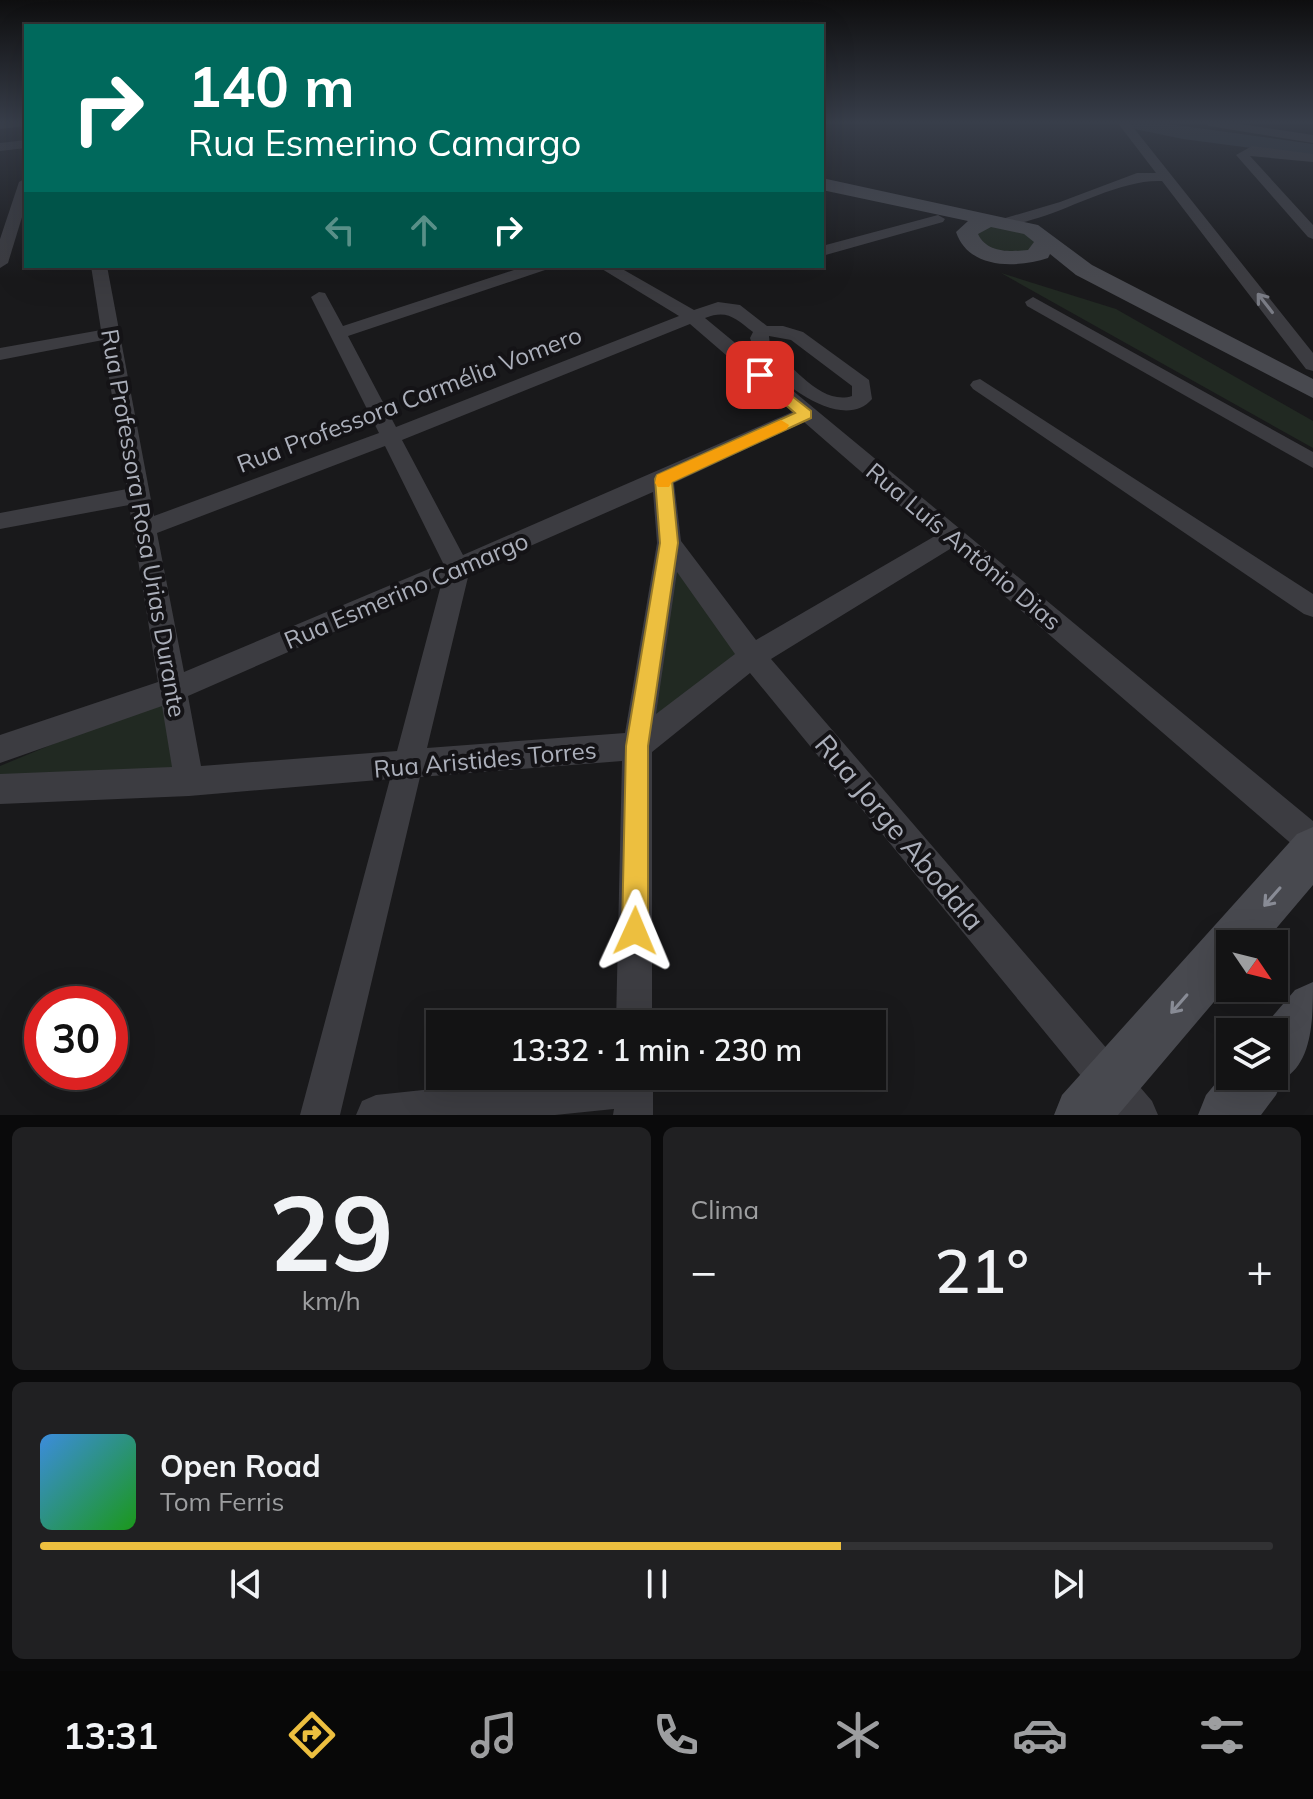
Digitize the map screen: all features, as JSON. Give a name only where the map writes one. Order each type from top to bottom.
[{"type":"main road","points":[[824,187],[1031,229],[1084,270],[1313,390]]},
{"type":"main road","points":[[824,187],[884,201],[938,219],[982,250],[1066,276],[1113,296],[1313,403]]},
{"type":"main road","points":[[968,239],[967,232],[973,226],[1003,222]]},
{"type":"main road","points":[[999,256],[1035,256],[1044,250],[1045,241]]},
{"type":"main road","points":[[1243,930],[1313,850]]},
{"type":"main road","points":[[1110,1104],[1216,964]]},
{"type":"main road","points":[[1288,1039],[1313,1008]]},
{"type":"main road","points":[[1226,1115],[1246,1090]]},
{"type":"street","points":[[1165,174],[1313,365]]},
{"type":"street","points":[[1257,174],[1313,234]]},
{"type":"street","points":[[1003,222],[1142,176],[1167,177]]},
{"type":"street","points":[[0,263],[22,183]]},
{"type":"street","points":[[824,250],[938,219]]},
{"type":"street","name":"Rua Professora Rosa Urias Durante","points":[[99,268],[189,781]]},
{"type":"street","points":[[337,334],[536,268]]},
{"type":"street","name":"Rua Luís Antônio Dias","points":[[608,268],[691,316],[1313,842]]},
{"type":"street","points":[[319,297],[458,568],[320,1115]]},
{"type":"street","points":[[1033,302],[1313,461]]},
{"type":"street","name":"Rua Professora Carmélia Vomero","points":[[145,528],[392,436],[713,308],[730,307],[763,331]]},
{"type":"street","points":[[763,331],[783,331],[797,336],[862,384],[862,399],[843,407],[823,401],[762,348],[759,338],[763,331]]},
{"type":"street","points":[[0,354],[112,333]]},
{"type":"street","points":[[980,385],[1313,607]]},
{"type":"street","name":"Rua Esmerino Camargo","points":[[0,749],[172,690],[663,479],[805,414]]},
{"type":"street","points":[[634,1010],[637,746],[669,543],[663,479]]},
{"type":"street","points":[[0,521],[139,495]]},
{"type":"street","points":[[637,746],[752,656],[954,536]]},
{"type":"street","name":"Rua Jorge Abodala","points":[[669,543],[752,656],[1110,1104]]},
{"type":"street","name":"Rua Aristides Torres","points":[[0,789],[189,781],[637,746]]},
{"type":"street","points":[[376,1115],[633,1093]]},
{"type":"shaded area","points":[[993,224],[1036,237],[1031,252],[989,250],[974,231]]},
{"type":"shaded area","points":[[1001,273],[1116,309],[1313,421],[1313,448]]},
{"type":"shaded area","points":[[673,561],[741,650],[649,726]]},
{"type":"shaded area","points":[[167,697],[181,778],[0,783],[0,766]]},
{"type":"slow traffic","points":[[663,483],[663,479],[781,425]]},
{"type":"route","points":[[635,931],[637,746],[669,543],[663,479],[805,414],[760,375]]}]
